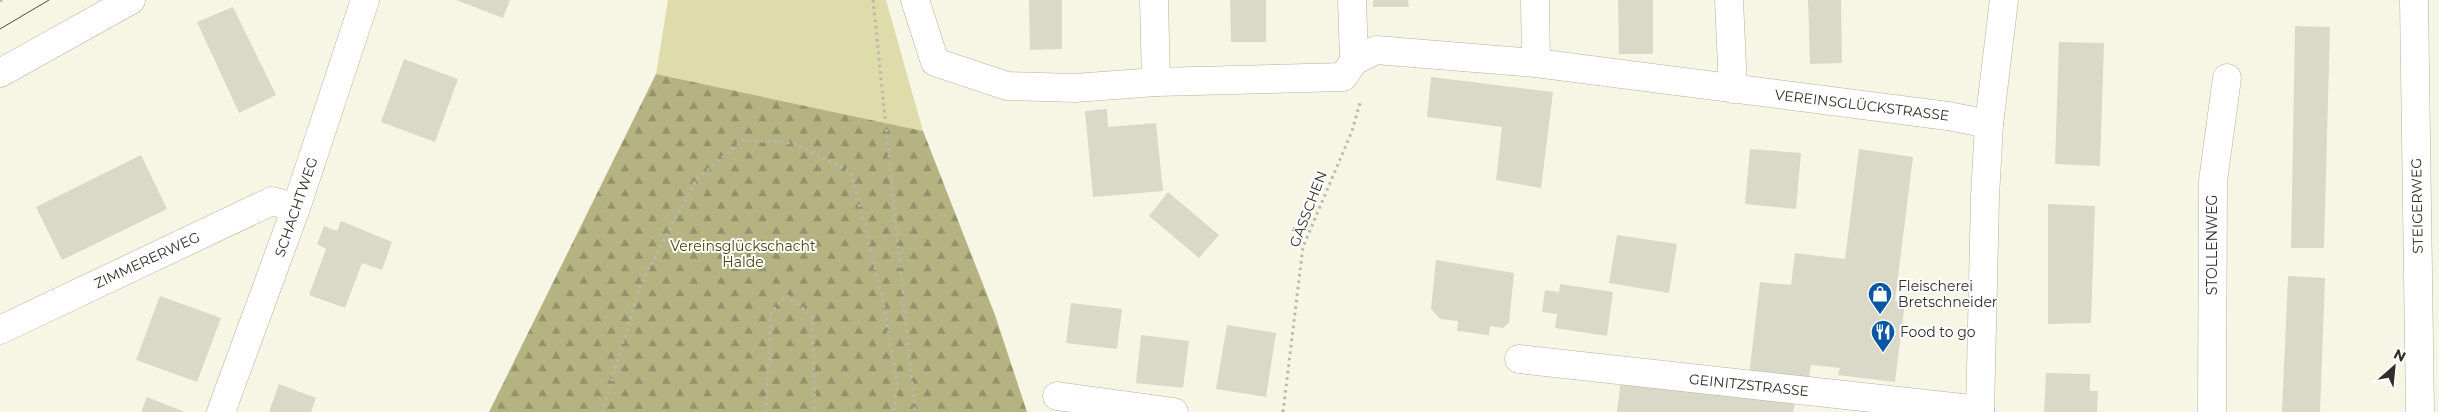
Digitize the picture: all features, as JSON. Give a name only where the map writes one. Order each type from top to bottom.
[{"type":"street","points":[[0,72],[131,0]]},
{"type":"street","name":"SCHACHTWEG","points":[[221,412],[296,208],[366,0]]},
{"type":"street","name":"VEREINSGLÜCKSTRASSE","points":[[915,0],[935,62],[1007,86],[1075,88],[1156,82],[1343,77],[1354,61],[1376,50],[1536,64],[1948,116],[1989,124]]},
{"type":"street","points":[[1154,0],[1156,82]]},
{"type":"street","points":[[1352,0],[1354,61]]},
{"type":"street","points":[[1535,0],[1536,64]]},
{"type":"street","points":[[1729,0],[1733,90]]},
{"type":"street","name":"GEINITZSTRASSE","points":[[1519,359],[1980,411],[1985,197],[1989,124],[2004,0]]},
{"type":"street","name":"STEIGERWEG","points":[[2414,0],[2420,412]]},
{"type":"street","name":"STOLLENWEG","points":[[2212,412],[2213,182],[2227,78]]},
{"type":"street","name":"ZIMMERERWEG","points":[[0,330],[272,201],[296,208]]},
{"type":"street","points":[[1057,396],[1174,412]]},
{"type":"path","points":[[873,0],[915,412]]},
{"type":"path","name":"GÄSSCHEN","points":[[1283,412],[1302,247],[1352,131],[1362,95]]},
{"type":"path","points":[[602,412],[641,283],[696,180],[743,140],[793,143],[851,172],[882,296],[897,382],[894,412]]},
{"type":"path","points":[[766,412],[771,312],[786,295],[812,316],[815,412]]},
{"type":"shaded area","points":[[668,0],[886,0],[923,131],[656,74]]},
{"type":"green space","name":"Vereinsglückschacht Halde","points":[[656,74],[923,131],[995,315],[1027,412],[489,412]]},
{"type":"building","points":[[456,0],[510,0],[503,18]]},
{"type":"building","points":[[1029,0],[1062,0],[1062,49],[1030,50]]},
{"type":"building","points":[[1230,0],[1266,0],[1266,42],[1231,42]]},
{"type":"building","points":[[1373,0],[1408,0],[1409,7],[1373,7]]},
{"type":"building","points":[[1618,0],[1653,0],[1653,54],[1619,54]]},
{"type":"building","points":[[1808,0],[1841,0],[1842,63],[1810,64]]},
{"type":"building","points":[[233,7],[276,95],[239,113],[197,22]]},
{"type":"building","points":[[2295,26],[2330,27],[2324,248],[2291,248]]},
{"type":"building","points":[[2059,42],[2104,43],[2100,166],[2055,164]]},
{"type":"building","points":[[404,59],[458,79],[435,142],[381,122]]},
{"type":"building","points":[[1431,77],[1553,92],[1541,188],[1496,180],[1502,127],[1427,117]]},
{"type":"building","points":[[1107,109],[1108,127],[1156,123],[1163,191],[1093,197],[1085,111]]},
{"type":"building","points":[[1750,149],[1801,153],[1796,209],[1745,204]]},
{"type":"building","points":[[1859,149],[1913,157],[1895,301],[1905,302],[1895,382],[1838,375],[1840,368],[1811,365],[1808,383],[1749,376],[1760,282],[1791,285],[1795,253],[1845,259]]},
{"type":"building","points":[[141,155],[167,209],[62,260],[36,207]]},
{"type":"building","points":[[1168,192],[1219,235],[1199,258],[1149,216]]},
{"type":"building","points":[[2048,204],[2095,206],[2091,323],[2048,324]]},
{"type":"building","points":[[341,221],[392,242],[382,270],[362,263],[345,308],[309,295],[326,249],[317,244],[324,226],[337,231]]},
{"type":"building","points":[[1617,235],[1677,244],[1669,293],[1609,283]]},
{"type":"building","points":[[1436,260],[1514,273],[1509,323],[1503,328],[1490,326],[1489,335],[1457,331],[1458,321],[1440,319],[1431,309]]},
{"type":"building","points":[[2288,276],[2325,278],[2320,412],[2282,412]]},
{"type":"building","points":[[1560,284],[1613,292],[1607,336],[1555,328],[1557,314],[1542,312],[1545,290],[1559,292]]},
{"type":"building","points":[[160,296],[221,318],[197,382],[136,360]]},
{"type":"building","points":[[1071,303],[1122,309],[1117,349],[1066,343]]},
{"type":"building","points":[[1227,325],[1276,333],[1266,397],[1216,389]]},
{"type":"building","points":[[1141,335],[1189,341],[1183,388],[1136,383]]},
{"type":"building","points":[[2046,373],[2090,374],[2090,391],[2098,391],[2097,412],[2044,412]]},
{"type":"building","points":[[1621,379],[1795,404],[1793,412],[1617,412]]},
{"type":"building","points":[[279,384],[316,398],[311,412],[269,412]]},
{"type":"building","points":[[147,397],[185,412],[141,412]]},
{"type":"tram line","points":[[0,29],[49,0]]},
{"type":"place","name":"Fleischerei Bretschneider","points":[[1880,315]]},
{"type":"place","name":"Food to go","points":[[1883,353]]}]
